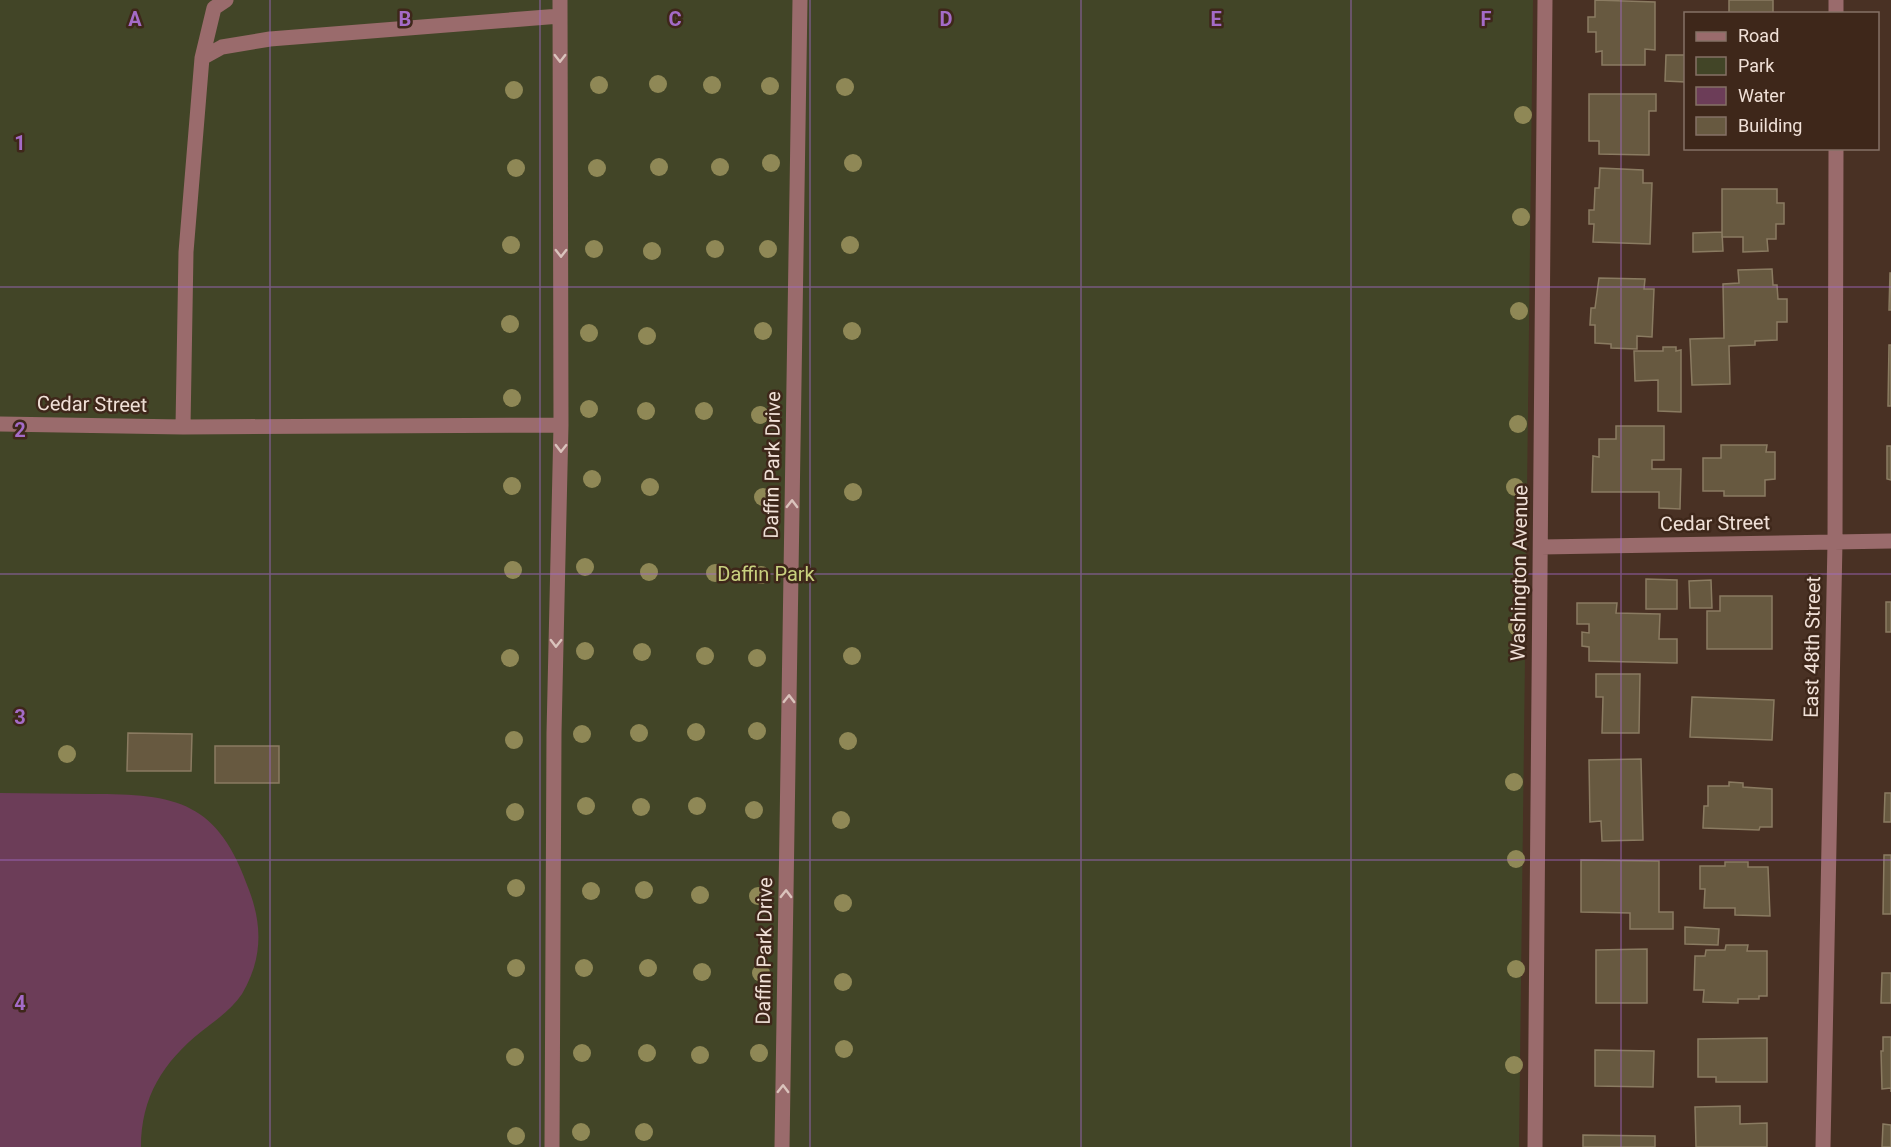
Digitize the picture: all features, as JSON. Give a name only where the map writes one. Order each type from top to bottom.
[{"type":"street","points":[[183,427],[186,252],[202,58],[214,8],[226,0]]},
{"type":"street","points":[[552,1147],[554,745],[561,425],[560,0]]},
{"type":"street","name":"Daffin Park Drive","points":[[782,1147],[800,0]]},
{"type":"street","name":"Washington Avenue","points":[[1535,1147],[1545,0]]},
{"type":"street","points":[[202,58],[222,47],[270,39],[560,16]]},
{"type":"street","name":"East 48th Street","points":[[1823,1147],[1835,542],[1836,150]]},
{"type":"street","name":"Cedar Street","points":[[0,424],[183,427],[561,425]]},
{"type":"street","name":"Cedar Street","points":[[1541,547],[1891,542]]},
{"type":"green space","name":"Daffin Park","points":[[0,0],[1533,0],[1519,1147],[0,1147]]},
{"type":"water","points":[[0,793],[121,794],[171,801],[191,809],[208,821],[223,837],[237,860],[249,890],[257,917],[258,943],[254,969],[249,981],[233,1005],[188,1043],[166,1068],[150,1096],[142,1129],[141,1147],[0,1147]]},
{"type":"building","points":[[1595,0],[1655,2],[1655,50],[1645,49],[1645,65],[1602,65],[1602,51],[1596,52],[1596,32],[1588,32],[1588,17],[1595,17]]},
{"type":"building","points":[[1729,0],[1773,0],[1773,12],[1729,12]]},
{"type":"building","points":[[1666,55],[1684,55],[1684,82],[1665,81]]},
{"type":"building","points":[[1589,94],[1656,94],[1656,111],[1649,111],[1649,155],[1599,154],[1599,141],[1589,141]]},
{"type":"building","points":[[1600,168],[1643,170],[1643,183],[1652,183],[1650,244],[1593,242],[1594,224],[1589,224],[1589,210],[1594,210],[1595,188],[1599,188]]},
{"type":"building","points":[[1722,189],[1777,189],[1777,203],[1784,203],[1784,224],[1776,224],[1776,239],[1767,239],[1768,251],[1743,252],[1743,237],[1722,237]]},
{"type":"building","points":[[1722,232],[1723,251],[1693,252],[1693,233]]},
{"type":"building","points":[[1772,269],[1773,285],[1777,285],[1778,299],[1787,299],[1787,322],[1777,322],[1777,340],[1755,341],[1755,345],[1729,346],[1730,384],[1692,385],[1690,339],[1724,338],[1723,284],[1739,283],[1738,270]]},
{"type":"building","points":[[1890,273],[1891,310],[1889,310]]},
{"type":"building","points":[[1599,278],[1645,279],[1644,289],[1654,289],[1652,337],[1637,336],[1637,349],[1611,348],[1611,344],[1595,343],[1595,325],[1590,325],[1591,308],[1595,308]]},
{"type":"building","points":[[1889,345],[1891,345],[1891,406],[1888,406]]},
{"type":"building","points":[[1663,347],[1676,347],[1676,351],[1681,350],[1681,412],[1658,411],[1658,380],[1635,381],[1634,351],[1663,351]]},
{"type":"building","points":[[1616,426],[1664,426],[1664,460],[1652,460],[1652,469],[1681,469],[1680,509],[1659,508],[1659,492],[1592,492],[1593,456],[1599,457],[1599,439],[1616,439]]},
{"type":"building","points":[[1721,445],[1767,445],[1766,452],[1775,452],[1775,479],[1765,480],[1765,496],[1724,496],[1724,491],[1703,491],[1703,458],[1721,458]]},
{"type":"building","points":[[1887,446],[1891,446],[1891,480],[1887,479]]},
{"type":"building","points":[[1646,579],[1677,580],[1677,609],[1646,609]]},
{"type":"building","points":[[1711,580],[1712,608],[1690,608],[1689,581]]},
{"type":"building","points":[[1720,596],[1772,596],[1772,649],[1707,649],[1707,611],[1720,611]]},
{"type":"building","points":[[1886,602],[1891,602],[1891,632],[1886,632]]},
{"type":"building","points":[[1577,603],[1617,603],[1616,613],[1660,614],[1659,639],[1677,639],[1677,663],[1589,661],[1589,647],[1582,646],[1582,632],[1589,633],[1589,624],[1577,624]]},
{"type":"building","points":[[1596,674],[1640,674],[1639,733],[1602,733],[1603,697],[1596,697]]},
{"type":"building","points":[[1692,697],[1774,700],[1772,740],[1690,737]]},
{"type":"building","points":[[128,733],[192,734],[191,771],[127,771]]},
{"type":"building","points":[[215,746],[279,746],[279,783],[215,783]]},
{"type":"building","points":[[1641,759],[1643,840],[1602,841],[1601,821],[1590,822],[1589,760]]},
{"type":"building","points":[[1729,782],[1743,783],[1743,787],[1772,789],[1772,827],[1760,827],[1759,830],[1703,828],[1704,806],[1708,806],[1708,786],[1729,786]]},
{"type":"building","points":[[1885,793],[1891,793],[1891,822],[1884,822]]},
{"type":"building","points":[[1884,855],[1891,855],[1891,914],[1883,914]]},
{"type":"building","points":[[1581,860],[1659,861],[1659,912],[1673,912],[1673,929],[1630,929],[1630,913],[1581,912]]},
{"type":"building","points":[[1725,862],[1748,862],[1748,867],[1768,867],[1770,916],[1735,915],[1735,908],[1704,908],[1705,889],[1700,889],[1700,866],[1725,866]]},
{"type":"building","points":[[1685,927],[1719,929],[1718,945],[1685,944]]},
{"type":"building","points":[[1726,945],[1748,945],[1747,951],[1767,951],[1767,996],[1759,996],[1759,999],[1738,999],[1738,1003],[1703,1002],[1704,990],[1694,990],[1695,956],[1705,956],[1706,950],[1725,950]]},
{"type":"building","points":[[1647,949],[1647,1003],[1596,1003],[1596,950]]},
{"type":"building","points":[[1882,973],[1891,973],[1891,1003],[1881,1003]]},
{"type":"building","points":[[1883,1037],[1891,1037],[1891,1088],[1882,1089],[1881,1051],[1883,1051]]},
{"type":"building","points":[[1767,1038],[1767,1082],[1716,1082],[1716,1077],[1698,1077],[1698,1039]]},
{"type":"building","points":[[1595,1050],[1654,1051],[1653,1087],[1595,1086]]},
{"type":"building","points":[[1740,1106],[1740,1124],[1767,1123],[1767,1147],[1696,1147],[1695,1107]]},
{"type":"building","points":[[1883,1124],[1891,1125],[1891,1147],[1882,1147]]},
{"type":"building","points":[[1583,1135],[1655,1136],[1655,1147],[1583,1147]]}]
